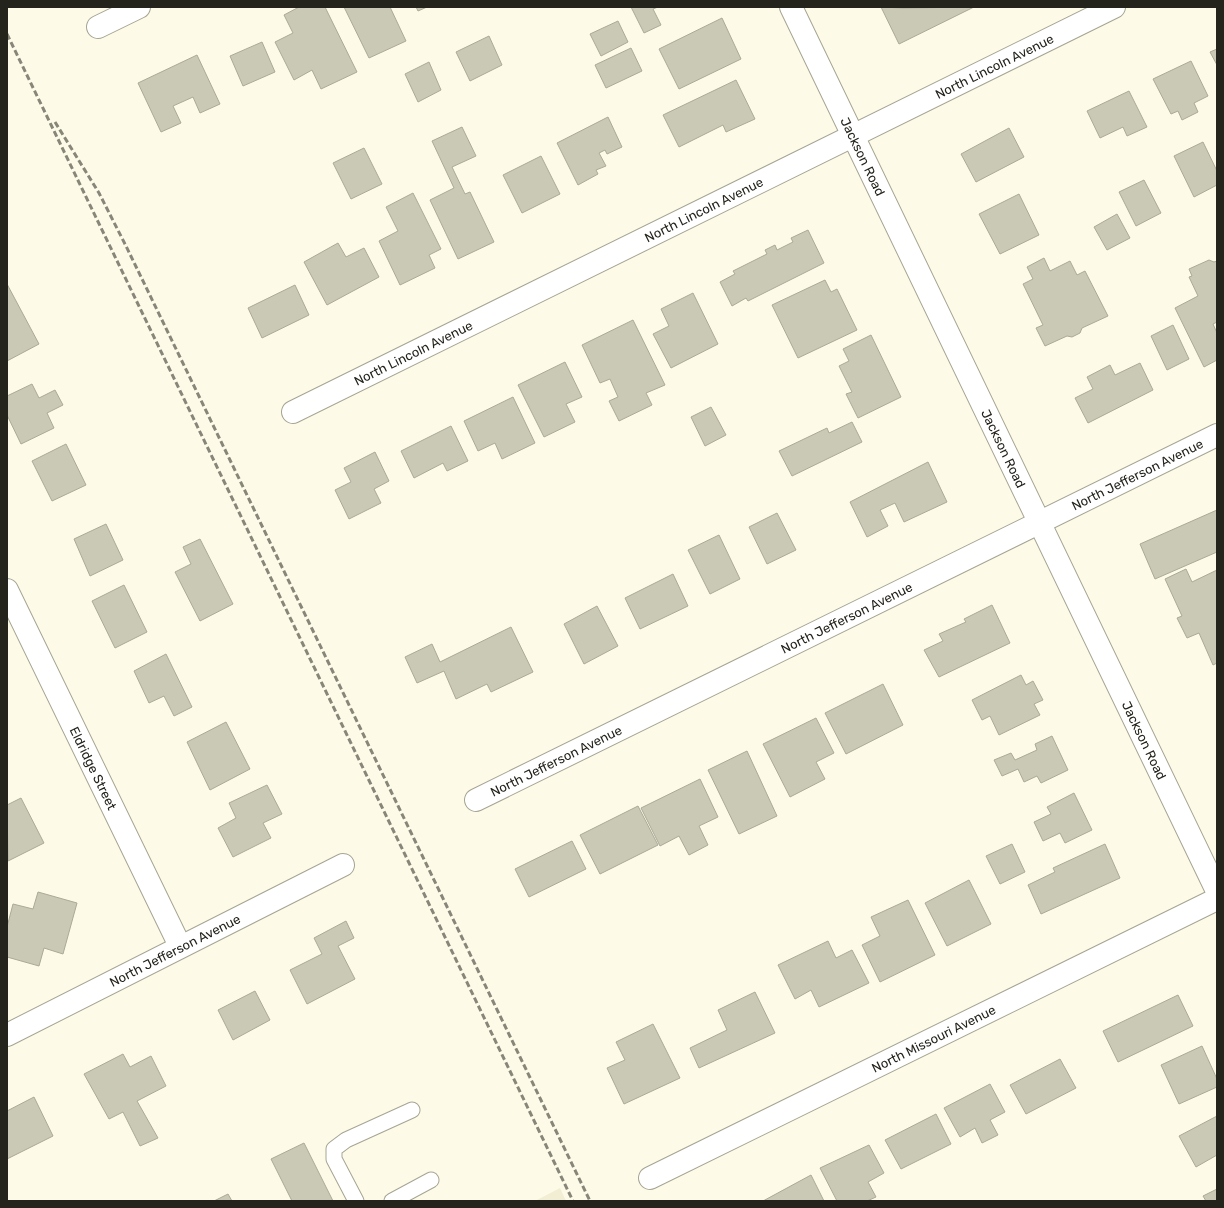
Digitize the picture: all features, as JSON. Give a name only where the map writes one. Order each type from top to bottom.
[{"type":"street","points":[[98,27],[139,7]]},
{"type":"street","name":"Jackson Road","points":[[790,7],[1217,890]]},
{"type":"street","name":"North Lincoln Avenue","points":[[294,412],[1114,7]]},
{"type":"street","name":"North Jefferson Avenue","points":[[476,800],[1217,435]]},
{"type":"street","name":"Eldridge Street","points":[[7,590],[180,946]]},
{"type":"street","name":"North Jefferson Avenue","points":[[7,1035],[180,946],[343,865]]},
{"type":"street","name":"North Missouri Avenue","points":[[650,1178],[1217,899]]},
{"type":"lane","points":[[356,1201],[334,1159],[334,1149],[346,1140],[412,1110]]},
{"type":"lane","points":[[392,1201],[431,1180]]},
{"type":"shaded area","points":[[560,1188],[566,1201],[535,1201]]},
{"type":"building","points":[[299,7],[325,7],[357,72],[321,89],[312,70],[294,80],[275,42],[293,33],[284,15]]},
{"type":"building","points":[[344,7],[390,7],[406,41],[369,58]]},
{"type":"building","points":[[416,7],[427,7],[418,11]]},
{"type":"building","points":[[631,7],[658,7],[653,9],[661,25],[644,33]]},
{"type":"building","points":[[881,7],[903,8],[974,7],[899,44]]},
{"type":"building","points":[[722,18],[741,59],[679,89],[659,49]]},
{"type":"building","points":[[618,21],[628,42],[601,56],[590,34]]},
{"type":"building","points":[[489,36],[502,65],[470,81],[456,52]]},
{"type":"building","points":[[262,42],[275,72],[243,86],[230,56]]},
{"type":"building","points":[[631,48],[642,71],[606,88],[595,65]]},
{"type":"building","points":[[1217,49],[1217,65],[1210,52]]},
{"type":"building","points":[[197,55],[220,104],[200,113],[193,97],[173,106],[181,123],[161,132],[138,83]]},
{"type":"building","points":[[1191,61],[1208,96],[1194,103],[1198,112],[1182,120],[1178,111],[1171,114],[1153,79]]},
{"type":"building","points":[[429,62],[441,90],[418,102],[405,74]]},
{"type":"building","points":[[736,80],[755,119],[726,132],[723,125],[679,147],[663,115]]},
{"type":"building","points":[[1129,91],[1147,127],[1127,136],[1123,127],[1100,138],[1087,111]]},
{"type":"building","points":[[608,117],[622,147],[607,154],[605,150],[599,153],[606,166],[596,170],[598,174],[578,185],[557,143]]},
{"type":"building","points":[[462,127],[476,156],[452,167],[465,194],[470,192],[494,242],[458,259],[430,200],[454,188],[432,141]]},
{"type":"building","points":[[1009,128],[1024,157],[976,182],[961,154]]},
{"type":"building","points":[[1203,142],[1217,171],[1217,185],[1194,197],[1174,156]]},
{"type":"building","points":[[364,148],[382,184],[351,199],[333,163]]},
{"type":"building","points":[[541,156],[560,194],[522,213],[503,175]]},
{"type":"building","points":[[1144,180],[1161,213],[1136,226],[1119,192]]},
{"type":"building","points":[[413,193],[441,249],[429,255],[435,268],[400,285],[379,241],[398,231],[386,207]]},
{"type":"building","points":[[1019,194],[1039,235],[1000,254],[979,214]]},
{"type":"building","points":[[1117,214],[1130,238],[1107,250],[1094,227]]},
{"type":"building","points":[[808,230],[824,263],[748,301],[746,298],[732,306],[720,282],[735,274],[733,271],[767,254],[765,250],[775,245],[777,250],[793,242],[791,238]]},
{"type":"building","points":[[338,243],[346,257],[364,248],[379,277],[327,305],[304,262]]},
{"type":"building","points":[[1044,258],[1050,271],[1070,261],[1077,275],[1085,271],[1108,316],[1082,328],[1080,333],[1072,337],[1067,336],[1045,346],[1036,328],[1043,325],[1023,284],[1033,279],[1027,267]]},
{"type":"building","points":[[1209,260],[1214,262],[1217,261],[1217,322],[1213,324],[1217,333],[1217,360],[1204,367],[1175,308],[1198,296],[1189,277],[1192,276],[1189,269]]},
{"type":"building","points":[[825,280],[831,292],[837,289],[857,330],[798,358],[772,305]]},
{"type":"building","points":[[7,284],[39,344],[7,361]]},
{"type":"building","points":[[295,285],[309,315],[262,338],[248,308]]},
{"type":"building","points":[[693,293],[718,344],[671,368],[653,334],[669,326],[661,309]]},
{"type":"building","points":[[633,320],[665,385],[646,393],[652,405],[619,421],[609,401],[618,397],[610,379],[600,383],[582,345]]},
{"type":"building","points":[[1173,325],[1189,359],[1167,370],[1151,336]]},
{"type":"building","points":[[871,335],[901,397],[858,418],[846,394],[852,392],[839,366],[849,361],[843,349]]},
{"type":"building","points":[[565,362],[582,397],[566,404],[575,422],[544,437],[518,385]]},
{"type":"building","points":[[1140,363],[1153,390],[1088,423],[1075,398],[1093,389],[1087,377],[1110,365],[1115,375]]},
{"type":"building","points":[[32,384],[39,398],[55,390],[63,405],[47,413],[54,428],[21,444],[7,415],[7,396]]},
{"type":"building","points":[[513,397],[535,443],[502,459],[495,443],[478,451],[464,421]]},
{"type":"building","points":[[711,407],[726,435],[705,446],[691,417]]},
{"type":"building","points":[[852,422],[862,442],[792,476],[779,451],[827,428],[829,433]]},
{"type":"building","points":[[451,426],[468,461],[447,471],[443,463],[414,478],[401,451]]},
{"type":"building","points":[[66,444],[86,485],[52,501],[32,461]]},
{"type":"building","points":[[375,452],[389,481],[374,489],[381,503],[349,519],[335,490],[351,482],[344,468]]},
{"type":"building","points":[[928,462],[947,502],[904,522],[895,503],[880,510],[888,526],[867,537],[850,502]]},
{"type":"building","points":[[1217,510],[1217,552],[1155,579],[1140,544]]},
{"type":"building","points":[[777,513],[796,550],[767,564],[749,527]]},
{"type":"building","points":[[106,524],[123,560],[90,576],[74,539]]},
{"type":"building","points":[[719,535],[740,579],[710,594],[688,550]]},
{"type":"building","points":[[200,539],[233,604],[200,621],[175,572],[191,564],[183,547]]},
{"type":"building","points":[[1186,569],[1192,582],[1217,570],[1217,663],[1213,665],[1199,633],[1187,638],[1177,618],[1182,616],[1165,579]]},
{"type":"building","points":[[673,574],[688,606],[640,629],[625,598]]},
{"type":"building","points":[[124,585],[147,632],[115,648],[92,601]]},
{"type":"building","points":[[992,605],[1010,643],[939,677],[924,650],[943,641],[939,634],[966,622],[964,619]]},
{"type":"building","points":[[597,606],[618,646],[584,664],[564,624]]},
{"type":"building","points":[[511,627],[533,672],[491,692],[487,684],[456,699],[444,671],[417,683],[405,657],[432,644],[440,662]]},
{"type":"building","points":[[166,654],[192,707],[174,716],[164,696],[149,703],[134,671]]},
{"type":"building","points":[[1021,675],[1026,685],[1033,681],[1043,700],[1034,704],[1040,715],[999,735],[990,716],[982,720],[972,700]]},
{"type":"building","points":[[883,684],[903,725],[846,754],[825,713]]},
{"type":"building","points":[[816,718],[834,753],[816,762],[825,779],[790,797],[763,744]]},
{"type":"building","points":[[226,722],[250,769],[210,790],[187,742]]},
{"type":"building","points":[[1052,736],[1068,770],[1041,783],[1037,776],[1024,782],[1018,769],[1002,776],[994,760],[1011,753],[1015,760],[1037,750],[1035,744]]},
{"type":"building","points":[[747,751],[777,816],[739,834],[708,770]]},
{"type":"building","points":[[700,779],[718,817],[699,826],[708,845],[689,855],[679,836],[660,846],[641,808]]},
{"type":"building","points":[[267,785],[282,814],[263,823],[271,838],[233,857],[218,828],[236,818],[229,803]]},
{"type":"building","points":[[1074,793],[1092,830],[1065,843],[1060,833],[1043,841],[1034,822],[1051,814],[1047,807]]},
{"type":"building","points":[[21,798],[44,843],[8,861],[7,805]]},
{"type":"building","points":[[638,806],[658,845],[600,874],[580,835]]},
{"type":"building","points":[[572,841],[586,869],[529,897],[515,869]]},
{"type":"building","points":[[1012,844],[1025,872],[1000,884],[986,856]]},
{"type":"building","points":[[1105,844],[1120,878],[1041,914],[1028,885],[1055,872],[1053,868]]},
{"type":"building","points":[[969,880],[991,924],[947,946],[925,903]]},
{"type":"building","points":[[38,892],[77,903],[63,954],[44,948],[39,966],[7,957],[7,927],[13,904],[33,909]]},
{"type":"building","points":[[908,900],[935,955],[880,982],[862,945],[880,936],[871,917]]},
{"type":"building","points":[[346,921],[354,938],[338,946],[355,979],[307,1004],[290,970],[322,954],[314,938]]},
{"type":"building","points":[[828,941],[836,958],[852,950],[869,983],[819,1007],[811,990],[795,999],[778,965]]},
{"type":"building","points":[[255,991],[270,1020],[233,1040],[218,1010]]},
{"type":"building","points":[[755,992],[775,1033],[699,1068],[690,1048],[727,1030],[718,1010]]},
{"type":"building","points":[[1178,995],[1193,1026],[1118,1062],[1103,1031]]},
{"type":"building","points":[[653,1024],[680,1078],[624,1104],[607,1068],[625,1060],[616,1042]]},
{"type":"building","points":[[1202,1046],[1217,1079],[1217,1087],[1179,1104],[1161,1065]]},
{"type":"building","points":[[123,1054],[130,1067],[151,1056],[166,1086],[137,1101],[158,1138],[140,1146],[123,1112],[109,1119],[84,1074]]},
{"type":"building","points":[[1060,1059],[1076,1088],[1026,1114],[1010,1085]]},
{"type":"building","points":[[990,1084],[1005,1112],[990,1120],[998,1135],[982,1143],[975,1128],[960,1137],[944,1108]]},
{"type":"building","points":[[34,1097],[53,1136],[7,1159],[7,1111]]},
{"type":"building","points":[[936,1114],[951,1144],[901,1169],[885,1140]]},
{"type":"building","points":[[1217,1116],[1217,1155],[1196,1167],[1179,1136]]},
{"type":"building","points":[[304,1143],[333,1201],[292,1201],[271,1159]]},
{"type":"building","points":[[869,1145],[884,1173],[868,1182],[876,1197],[867,1201],[837,1201],[820,1168]]},
{"type":"building","points":[[811,1175],[824,1201],[763,1201]]},
{"type":"building","points":[[1217,1189],[1217,1201],[1206,1201],[1203,1196]]},
{"type":"building","points":[[228,1194],[232,1201],[214,1201]]},
{"type":"railway","points":[[7,34],[573,1201]]},
{"type":"railway","points":[[55,122],[99,193],[126,246],[590,1201]]}]
